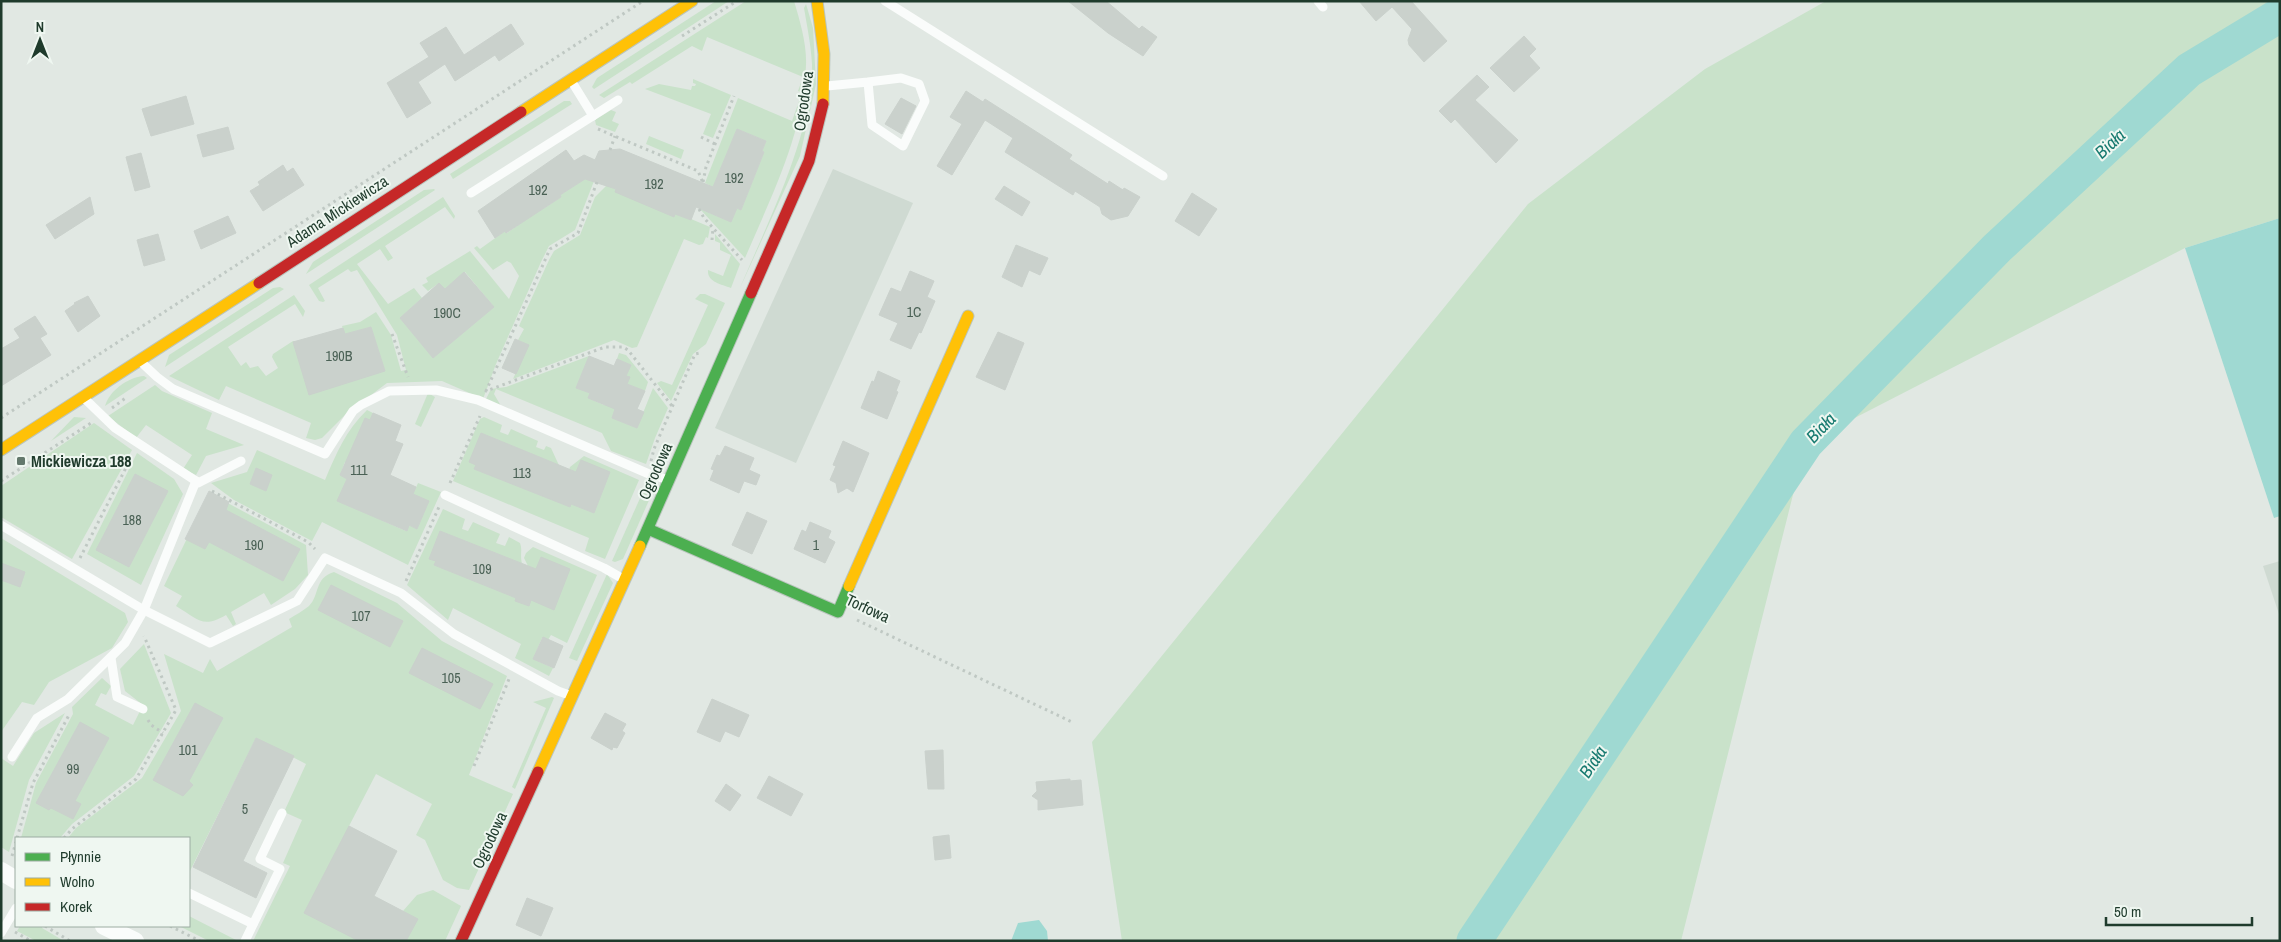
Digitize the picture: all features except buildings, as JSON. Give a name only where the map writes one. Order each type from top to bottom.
[{"type":"street","name":"Adama Mickiewicza","points":[[1,450],[692,1]]},
{"type":"street","name":"Ogrodowa","points":[[460,941],[648,529],[809,161],[821,114],[825,86],[824,36],[817,1]]},
{"type":"street","points":[[838,612],[968,316]]},
{"type":"street","name":"Torfowa","points":[[648,529],[838,612]]},
{"type":"street","points":[[6,865],[15,878]]},
{"type":"street","points":[[106,927],[135,941]]},
{"type":"lane","points":[[885,1],[1163,176]]},
{"type":"lane","points":[[825,86],[901,78],[919,84],[925,101],[922,112],[903,146],[872,125],[868,82]]},
{"type":"lane","points":[[570,80],[593,116]]},
{"type":"lane","points":[[471,193],[618,100]]},
{"type":"lane","points":[[139,360],[173,389],[325,454],[353,411],[361,405],[389,391],[436,390],[478,400],[648,474],[669,480]]},
{"type":"lane","points":[[83,397],[115,428],[197,482]]},
{"type":"lane","points":[[12,757],[37,718],[68,699],[125,643],[144,610],[197,482],[241,461]]},
{"type":"lane","points":[[445,495],[604,568],[625,580]]},
{"type":"lane","points":[[1,525],[144,610],[210,643],[297,601],[325,558],[401,593],[454,634],[558,691],[572,696]]},
{"type":"lane","points":[[111,658],[117,696],[143,709]]},
{"type":"lane","points":[[245,941],[280,869],[260,859],[282,813]]},
{"type":"lane","points":[[190,892],[253,924]]},
{"type":"lane","points":[[2,931],[15,910]]},
{"type":"path","points":[[1,418],[643,1]]},
{"type":"path","points":[[583,122],[698,171],[703,183],[706,167],[734,96]]},
{"type":"path","points":[[610,150],[615,136]]},
{"type":"path","points":[[701,137],[715,144]]},
{"type":"path","points":[[486,391],[550,249],[578,233],[598,182]]},
{"type":"path","points":[[699,209],[746,265]]},
{"type":"path","points":[[712,240],[713,228]]},
{"type":"path","points":[[392,334],[408,377],[415,377]]},
{"type":"path","points":[[479,389],[486,391],[605,347],[623,347],[628,350],[672,406]]},
{"type":"path","points":[[76,564],[138,444]]},
{"type":"path","points":[[197,482],[308,542],[325,558]]},
{"type":"path","name":"Torfowa","points":[[838,612],[1072,722]]},
{"type":"path","points":[[65,837],[72,829],[136,779],[176,710],[149,645],[136,624]]},
{"type":"path","points":[[474,766],[510,676]]},
{"type":"path","points":[[17,837],[33,783],[69,716],[68,699]]},
{"type":"path","points":[[6,865],[15,844]]},
{"type":"path","points":[[16,927],[14,931],[24,939],[31,941]]},
{"type":"path","points":[[47,927],[70,941]]},
{"type":"path","points":[[172,927],[200,941]]},
{"type":"shaded area","points":[[833,169],[913,203],[796,463],[715,428]]},
{"type":"shaded area","points":[[2280,561],[2280,617],[2263,566]]},
{"type":"green space","points":[[716,1],[729,1],[594,89],[592,87],[597,78]]},
{"type":"green space","points":[[746,1],[794,1],[804,41],[806,65],[804,90],[793,140],[745,258],[700,209],[731,222],[737,208],[741,210],[764,152],[762,151],[766,141],[737,129],[713,187],[705,183],[738,98],[792,121],[802,93],[798,91],[803,77],[707,37],[702,51],[692,46],[632,84],[630,82],[604,98],[599,95]]},
{"type":"green space","points":[[1826,1],[2280,1],[2280,218],[2185,248],[1806,443],[1681,941],[1122,941],[1092,742],[1528,204],[1705,69]]},
{"type":"green space","points":[[806,4],[813,28],[816,84],[800,156],[740,288],[775,207],[797,149],[805,120],[812,64],[804,8]]},
{"type":"green space","points":[[693,79],[731,95],[713,138],[703,134],[711,114],[645,89],[659,84],[691,90],[692,86],[696,84],[693,83]]},
{"type":"green space","points":[[564,101],[570,101],[572,104],[453,179],[450,174]]},
{"type":"green space","points":[[611,110],[616,112],[612,121],[619,124],[615,132],[596,125],[595,120]]},
{"type":"green space","points":[[649,136],[684,150],[681,159],[646,144]]},
{"type":"green space","points":[[585,179],[594,181],[575,230],[549,246],[496,364],[483,399],[442,381],[387,383],[346,414],[322,438],[315,440],[306,438],[311,423],[226,386],[219,400],[169,376],[294,295],[305,311],[303,317],[295,304],[228,347],[241,366],[246,362],[250,368],[258,366],[266,376],[278,368],[272,357],[273,354],[293,341],[385,371],[371,327],[345,334],[342,326],[360,322],[376,312],[391,335],[401,371],[406,370],[397,335],[357,270],[351,272],[348,269],[318,288],[325,301],[323,302],[319,301],[309,285],[443,197],[455,216],[454,219],[445,207],[385,246],[393,258],[388,261],[380,249],[357,264],[388,304],[414,288],[422,298],[400,318],[433,358],[494,307],[465,272],[445,289],[439,283],[428,291],[422,285],[428,282],[426,278],[470,251],[509,299],[519,276],[511,263],[507,261],[493,270],[474,248],[477,246],[480,249],[505,231],[507,233],[524,221],[523,219],[542,207],[543,209],[561,197],[560,195]]},
{"type":"green space","points":[[607,185],[674,217],[675,214],[710,227],[708,238],[706,237],[703,244],[699,245],[684,239],[637,347],[632,348],[614,340],[513,379],[528,345],[518,340],[524,329],[519,326],[549,260],[554,251],[580,235],[595,197]]},
{"type":"green space","points":[[434,189],[306,274],[313,262],[424,190]]},
{"type":"green space","points":[[715,234],[740,264],[731,288],[715,282],[708,274],[708,270],[723,276],[731,255],[720,250],[720,243],[715,241]]},
{"type":"green space","points":[[280,287],[284,289],[165,367],[169,355],[273,288]]},
{"type":"green space","points":[[700,294],[705,294],[725,303],[706,344],[693,354],[671,401],[657,383],[661,381],[672,385],[708,305],[695,299]]},
{"type":"green space","points":[[619,353],[626,355],[648,382],[645,391],[627,384],[629,377],[626,376],[631,365],[617,359]]},
{"type":"green space","points":[[589,356],[576,388],[590,393],[588,398],[604,405],[617,404],[612,418],[637,428],[653,388],[668,408],[646,464],[611,451],[602,433],[496,389],[494,394],[501,406],[486,399],[491,389],[506,387]]},
{"type":"green space","points":[[144,376],[147,378],[105,406],[107,400],[120,386],[132,379]]},
{"type":"green space","points":[[155,385],[162,391],[212,413],[206,429],[244,445],[206,456],[196,475],[183,469],[192,455],[146,425],[136,438],[108,416]]},
{"type":"green space","points":[[428,393],[435,397],[421,427],[415,424]]},
{"type":"green space","points":[[367,410],[373,413],[352,464],[345,462],[340,475],[347,479],[338,501],[384,517],[383,521],[406,531],[409,525],[417,529],[428,501],[413,494],[418,483],[441,492],[408,565],[322,522],[312,541],[234,500],[211,483],[247,472],[257,450],[325,480],[347,434]]},
{"type":"green space","points":[[74,417],[86,418],[51,441]]},
{"type":"green space","points":[[484,417],[502,425],[500,432],[508,435],[511,429],[538,441],[536,447],[544,450],[546,446],[551,448],[563,474],[567,476],[570,467],[584,456],[639,480],[605,559],[585,551],[589,538],[453,481],[480,419]]},
{"type":"green space","points":[[94,423],[132,450],[72,559],[1,517],[1,486]]},
{"type":"green space","points":[[137,453],[174,479],[183,494],[141,585],[87,554]]},
{"type":"green space","points":[[649,478],[654,489],[623,559],[615,562],[612,561]]},
{"type":"green space","points":[[209,493],[306,545],[308,575],[295,589],[271,605],[264,593],[231,612],[236,624],[233,626],[226,615],[211,621],[200,621],[176,606],[182,596],[164,586]]},
{"type":"green space","points":[[443,509],[465,519],[462,529],[468,531],[473,522],[500,534],[496,543],[505,546],[509,537],[520,543],[523,567],[528,566],[524,558],[526,553],[533,547],[597,575],[567,643],[551,635],[548,640],[542,638],[533,659],[553,668],[549,676],[515,658],[521,644],[453,608],[448,620],[407,585]]},
{"type":"green space","points":[[1,538],[125,613],[128,622],[112,648],[49,682],[34,705],[22,702],[1,732]]},
{"type":"green space","points":[[334,572],[397,603],[442,641],[507,676],[469,775],[513,794],[469,890],[457,888],[443,880],[425,840],[416,835],[432,804],[376,774],[349,826],[359,941],[253,941],[290,866],[283,863],[302,820],[284,812],[306,764],[256,738],[190,871],[190,837],[69,837],[76,828],[142,778],[181,711],[164,654],[203,673],[210,659],[217,671],[292,627],[289,619],[309,606],[320,582]]},
{"type":"green space","points":[[607,574],[613,583],[577,661],[569,658]]},
{"type":"green space","points":[[144,644],[171,713],[134,776],[72,824],[61,837],[21,837],[36,783],[73,714],[72,707],[102,678],[111,686],[106,695],[101,693],[95,705],[133,725],[143,705],[125,691],[120,669]]},
{"type":"green space","points":[[554,698],[515,789],[512,787],[546,708],[533,702]]},
{"type":"green space","points":[[65,713],[29,780],[9,852],[1,847],[1,758],[13,766],[34,733]]},
{"type":"green space","points":[[433,890],[461,906],[445,941],[406,941],[417,919],[403,911],[417,895]]},
{"type":"green space","points":[[190,917],[236,940],[209,941],[181,927],[190,927]]},
{"type":"green space","points":[[19,927],[42,927],[64,941],[36,941],[17,931]]},
{"type":"water","points":[[2280,218],[2280,516],[2274,518],[2185,248]]},
{"type":"water","points":[[1039,920],[1047,931],[1048,941],[1011,941],[1018,923]]},
{"type":"waterway","name":"Biała","points":[[1474,941],[1806,443],[1997,248],[2189,70],[2280,15]]},
{"type":"traffic: fast","points":[[640,546],[751,293]]},
{"type":"traffic: fast","points":[[648,529],[838,612],[849,586]]},
{"type":"traffic: slow","points":[[521,112],[692,1]]},
{"type":"traffic: slow","points":[[817,1],[824,54],[823,104]]},
{"type":"traffic: slow","points":[[1,450],[259,283]]},
{"type":"traffic: slow","points":[[849,586],[968,316]]},
{"type":"traffic: slow","points":[[538,772],[640,546]]},
{"type":"traffic: jam","points":[[751,293],[809,161],[823,104]]},
{"type":"traffic: jam","points":[[259,283],[521,112]]},
{"type":"traffic: jam","points":[[461,941],[538,772]]},
{"type":"place","name":"Mickiewicza 188","points":[[21,461]]}]
